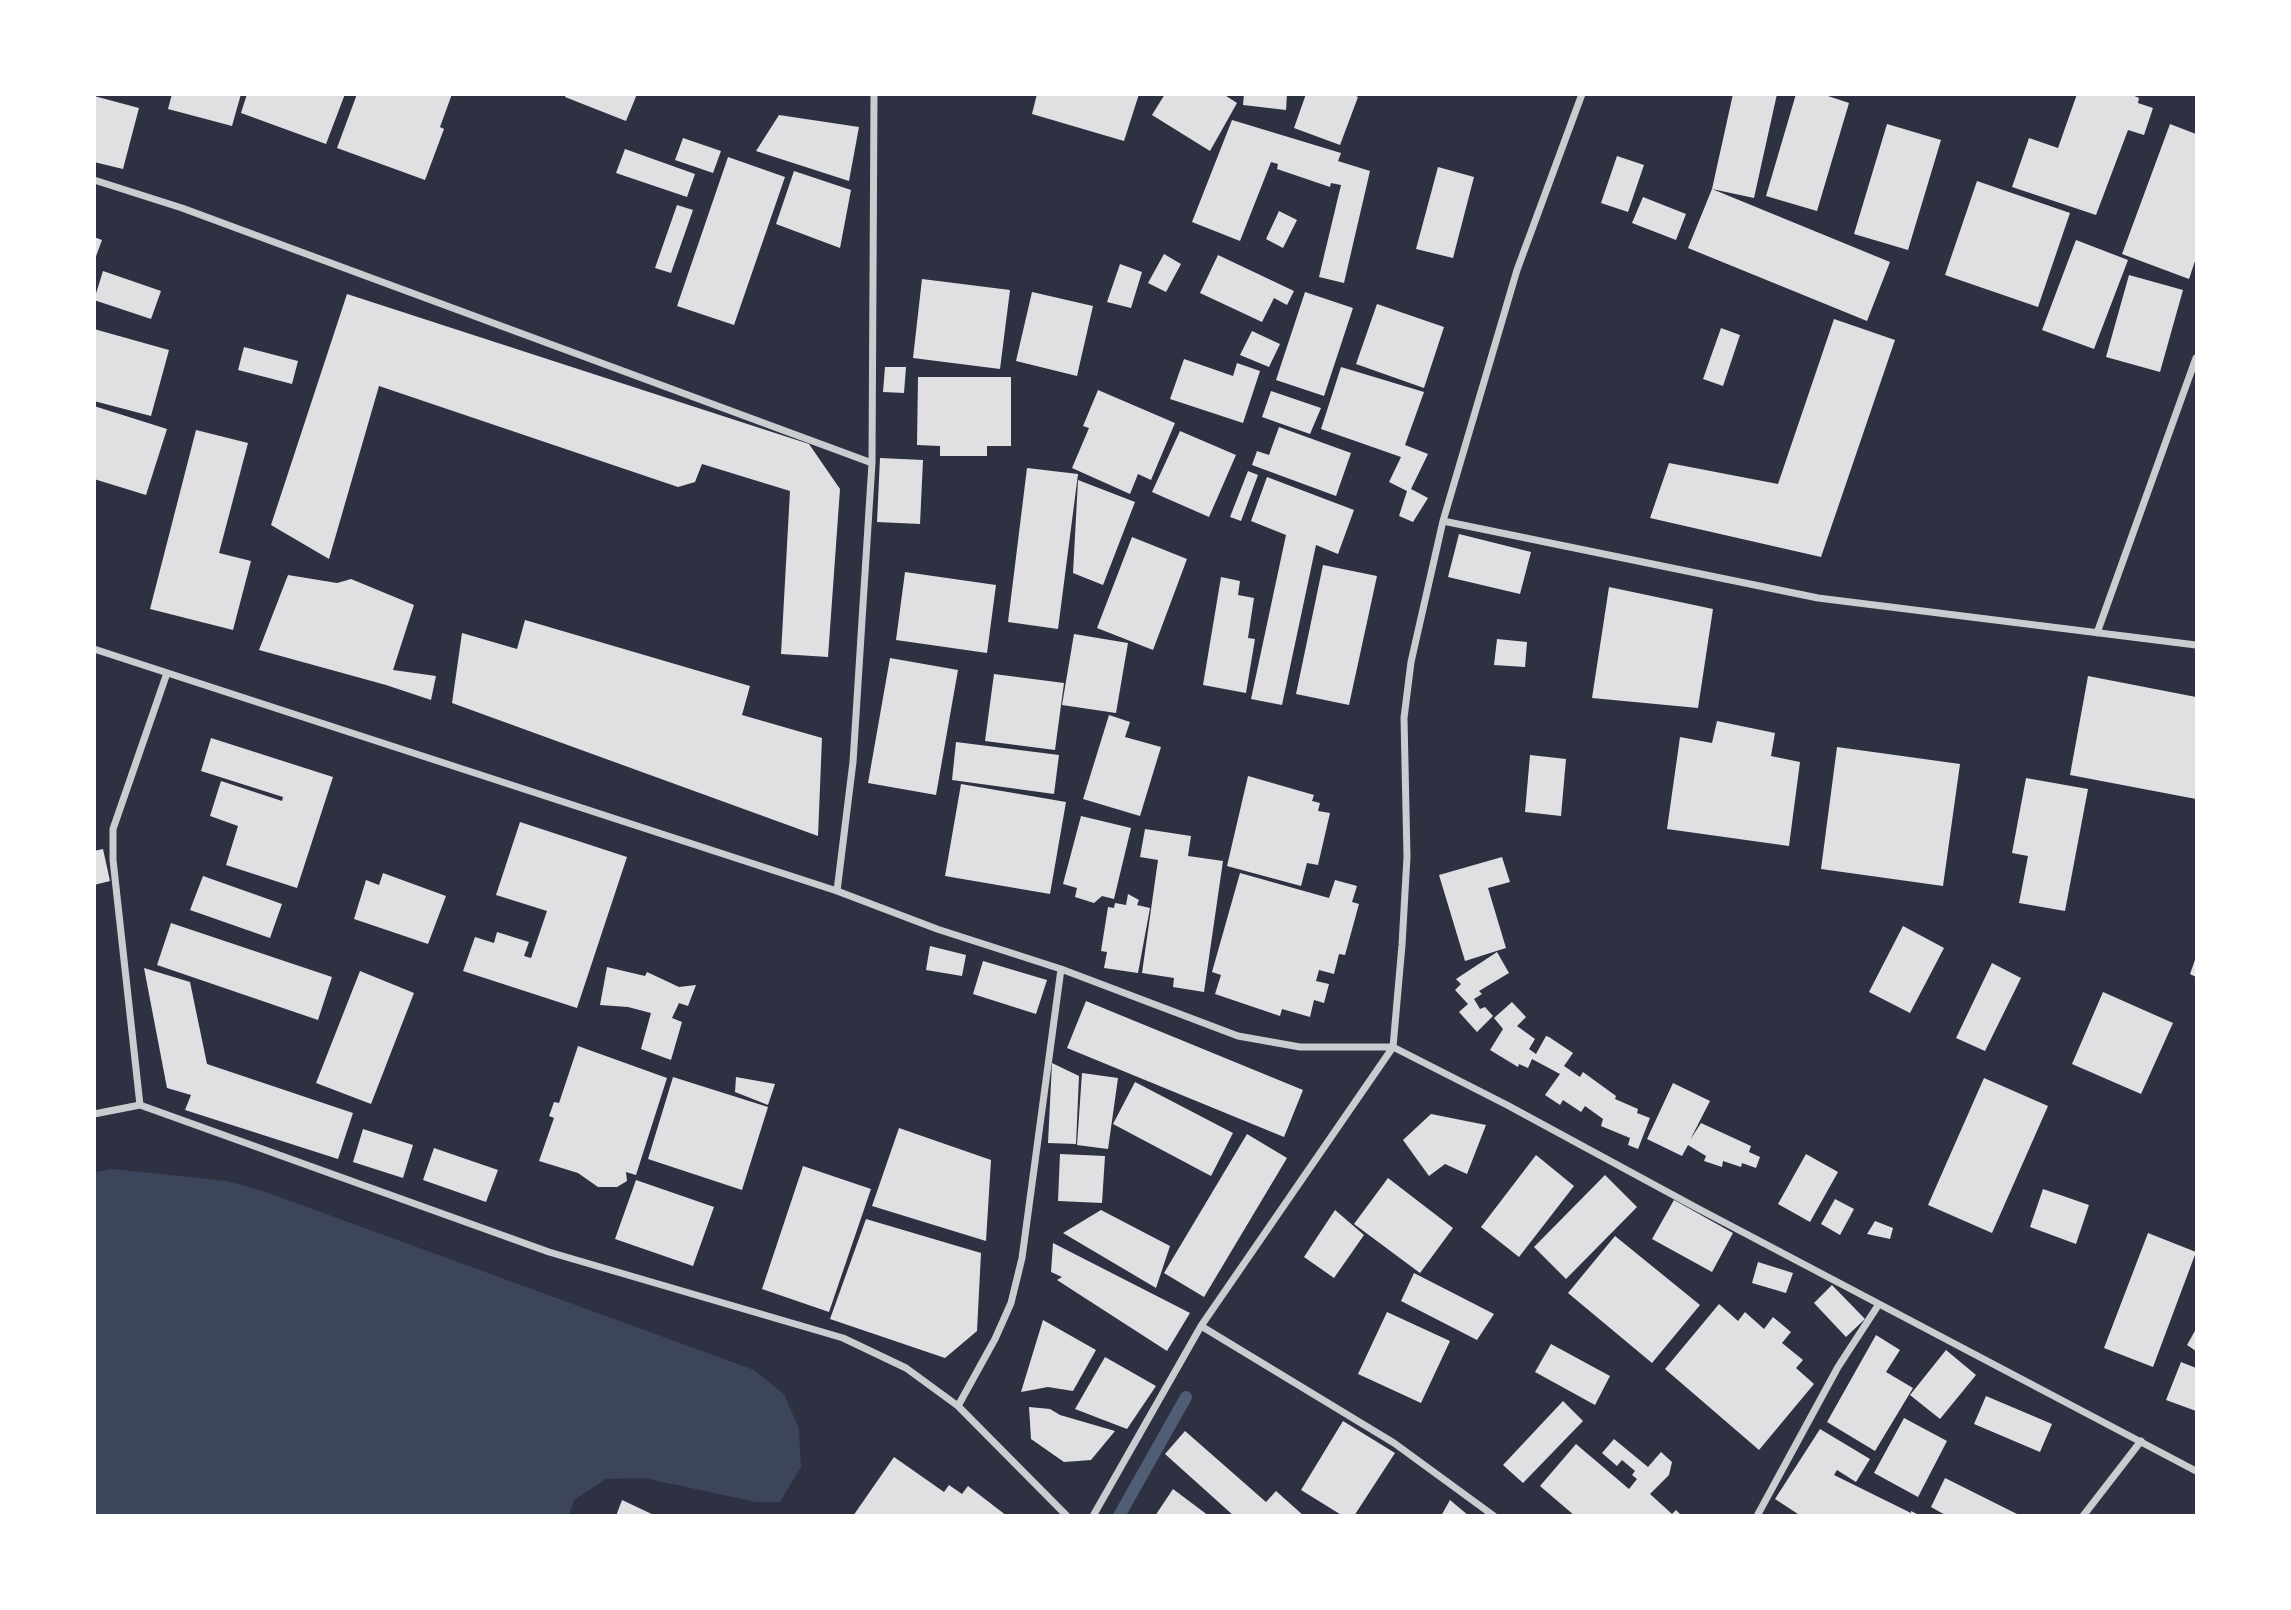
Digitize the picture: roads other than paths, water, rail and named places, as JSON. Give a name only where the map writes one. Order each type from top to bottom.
[{"type":"street","points":[[837,891],[853,762],[872,463],[874,94]]},
{"type":"street","points":[[1093,1516],[1201,1326],[1393,1047],[1407,857],[1404,718],[1411,662],[1443,521],[1517,270],[1582,94]]},
{"type":"street","points":[[94,180],[182,208],[872,463]]},
{"type":"street","points":[[2097,633],[2196,358]]},
{"type":"street","points":[[1443,521],[1818,598],[2196,645]]},
{"type":"street","points":[[94,649],[837,891],[937,929],[1060,969],[1238,1036],[1300,1047],[1393,1047],[2196,1471]]},
{"type":"street","points":[[139,1105],[113,860],[113,828],[167,673]]},
{"type":"street","points":[[958,1406],[995,1339],[1011,1303],[1022,1258],[1060,969]]},
{"type":"street","points":[[94,1114],[139,1105],[549,1252],[843,1338],[906,1368],[958,1406],[1066,1516]]},
{"type":"street","points":[[1757,1516],[1838,1367],[1879,1304]]},
{"type":"street","points":[[1201,1326],[1394,1443],[1494,1516]]},
{"type":"street","points":[[2083,1516],[2141,1441]]},
{"type":"waterway","points":[[1119,1516],[1186,1397]]}]
